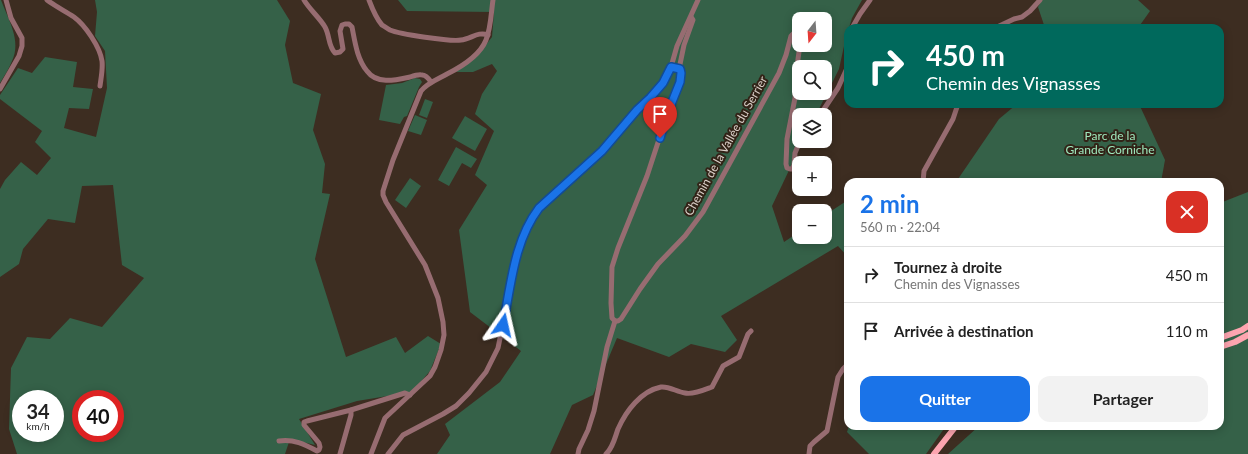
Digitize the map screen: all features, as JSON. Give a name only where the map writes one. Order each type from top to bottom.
[{"type":"main road","points":[[1224,337],[1242,330],[1248,326]]},
{"type":"main road","points":[[1224,345],[1235,342],[1248,335]]},
{"type":"main road","points":[[934,454],[953,430]]},
{"type":"street","points":[[0,89],[19,56],[22,46],[22,38],[11,18],[6,0]]},
{"type":"street","points":[[47,0],[74,17],[88,32],[100,52],[102,62],[100,86]]},
{"type":"street","points":[[304,0],[326,28],[331,49],[335,53],[340,52],[342,49],[340,32],[342,25],[349,24],[352,27],[361,61],[367,72],[373,77],[390,81],[422,75],[429,78],[431,82]]},
{"type":"street","points":[[369,0],[382,24],[390,30],[456,40],[466,39],[484,33],[488,35]]},
{"type":"street","points":[[371,454],[385,418],[430,376],[435,367],[444,340],[444,322],[438,298],[425,266],[386,202],[383,191],[393,160],[421,91],[431,82],[453,71],[468,61],[479,51],[485,43],[488,35],[493,0]]},
{"type":"street","points":[[388,454],[404,434],[456,406],[483,376],[493,360],[498,348],[518,251],[529,222],[539,208],[602,151],[629,119],[663,83],[671,67],[677,46],[698,0]]},
{"type":"street","points":[[854,24],[870,0]]},
{"type":"street","points":[[1003,24],[1022,17],[1040,0]]},
{"type":"street","points":[[578,454],[594,411],[607,347],[615,321],[612,318],[611,303],[612,267],[618,248],[647,176],[668,112],[680,82],[680,69],[684,45],[694,20],[691,17]]},
{"type":"street","name":"Chemin de la Vallée du Serrier","points":[[615,321],[622,319],[640,289],[658,264],[685,236],[703,212],[779,73],[792,35]]},
{"type":"street","points":[[793,108],[799,52]]},
{"type":"street","points":[[671,67],[680,69]]},
{"type":"street","points":[[825,108],[838,88],[844,75]]},
{"type":"street","points":[[923,178],[924,171],[953,119],[957,108]]},
{"type":"street","points":[[792,113],[787,139],[787,168],[792,169],[797,148]]},
{"type":"street","points":[[606,454],[611,447],[622,420],[642,395],[662,387],[686,394],[714,386],[723,366],[739,357],[748,334],[751,331]]},
{"type":"street","points":[[809,454],[810,446],[827,431],[838,377],[844,368]]},
{"type":"street","points":[[279,441],[291,440],[299,442],[317,451],[320,447],[319,444],[304,425],[304,422],[352,410],[405,393],[410,395]]},
{"type":"street","points":[[340,454],[352,410]]},
{"type":"green space","points":[[0,0],[13,30],[15,38],[15,53],[8,70],[0,83]]},
{"type":"green space","points":[[95,0],[277,0],[290,21],[285,45],[293,83],[321,94],[313,130],[325,164],[322,193],[330,194],[315,259],[346,357],[396,337],[405,353],[428,336],[441,344],[430,371],[412,392],[357,401],[299,419],[315,445],[290,439],[285,454],[17,454],[13,442],[64,442],[64,390],[12,390],[12,438],[9,429],[11,368],[27,337],[50,339],[70,318],[102,327],[144,278],[122,265],[113,185],[82,186],[75,223],[48,219],[23,249],[19,264],[0,277],[0,189],[5,180],[21,162],[37,175],[51,158],[35,142],[42,131],[0,99],[0,95],[18,68],[32,73],[45,57],[77,62],[73,87],[93,89],[89,109],[69,108],[64,128],[96,137],[107,88],[105,51],[95,36],[97,12]]},
{"type":"green space","points":[[398,0],[862,0],[850,24],[844,24],[844,46],[839,69],[832,83],[832,60],[792,60],[792,100],[824,100],[820,108],[792,108],[792,148],[800,148],[796,156],[792,156],[792,164],[772,206],[784,242],[792,237],[792,244],[832,244],[832,210],[844,203],[844,253],[838,246],[721,316],[737,340],[725,352],[691,344],[669,357],[617,338],[593,395],[572,405],[550,454],[437,454],[450,435],[445,424],[500,382],[521,351],[470,312],[459,230],[487,185],[475,175],[494,131],[475,114],[482,94],[497,71],[492,64],[473,72],[456,72],[477,56],[492,37],[494,12],[407,11]]},
{"type":"green space","points":[[1042,0],[1138,0],[1150,11],[1141,24],[1044,24],[1038,7]]},
{"type":"green space","points":[[415,78],[420,79],[422,82],[407,116],[404,117],[400,124],[379,120],[386,85],[402,83]]},
{"type":"green space","points":[[425,99],[433,102],[427,118],[419,115]]},
{"type":"green space","name":"Parc de la Grande Corniche","points":[[1012,108],[1141,108],[1165,160],[1162,178],[959,178],[999,119]]},
{"type":"green space","points":[[415,115],[427,120],[421,135],[408,131]]},
{"type":"green space","points":[[465,116],[487,129],[475,151],[452,138]]},
{"type":"green space","points":[[456,147],[477,159],[471,168],[462,163],[449,186],[438,180]]},
{"type":"green space","points":[[410,178],[421,186],[406,208],[395,200]]},
{"type":"green space","points":[[1248,192],[1248,454],[948,454],[975,430],[1224,430],[1224,201]]},
{"type":"green space","points":[[848,430],[943,430],[926,454],[869,454],[847,432]]},
{"type":"route","points":[[503,325],[518,251],[525,229],[529,222],[539,208],[602,151],[625,123],[663,83],[671,67],[680,69],[680,82],[668,112],[660,138]]}]
